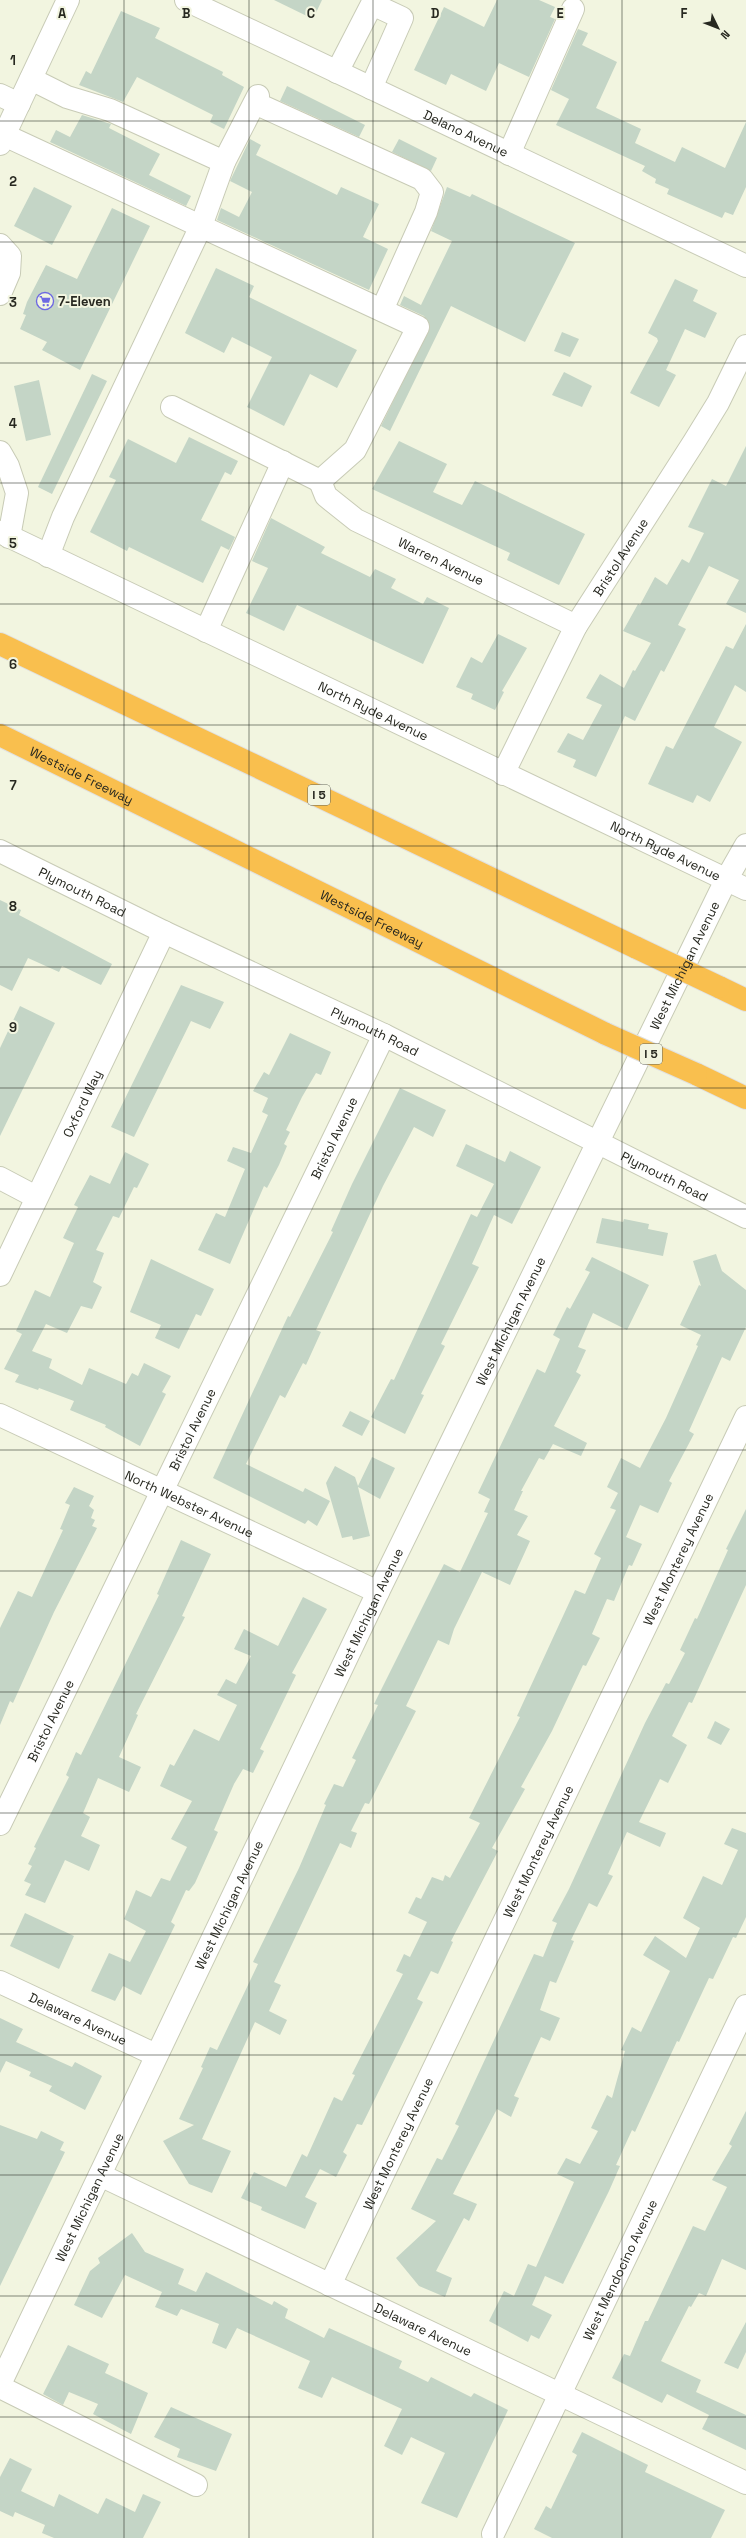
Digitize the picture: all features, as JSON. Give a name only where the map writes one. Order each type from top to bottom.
[{"type":"highway","name":"I 5","points":[[0,644],[746,1000]]},
{"type":"highway","name":"Westside Freeway","points":[[0,736],[606,1034],[746,1098]]},
{"type":"street","points":[[68,0],[31,79],[9,100],[2,139],[201,226],[418,327],[355,450],[320,481],[172,407]]},
{"type":"street","name":"Delano Avenue","points":[[186,0],[746,266]]},
{"type":"street","points":[[337,72],[372,4],[402,18],[371,88]]},
{"type":"street","points":[[509,154],[573,9]]},
{"type":"street","points":[[31,79],[67,97],[110,110],[224,162]]},
{"type":"street","points":[[48,556],[64,517],[201,226],[224,162],[257,100],[422,179],[428,185],[432,192],[426,212],[382,310]]},
{"type":"street","points":[[0,245],[10,256],[9,273],[0,294]]},
{"type":"street","name":"Bristol Avenue","points":[[503,774],[576,626],[698,436],[718,403],[746,346]]},
{"type":"street","points":[[0,452],[8,466],[17,493],[5,535]]},
{"type":"street","points":[[206,631],[282,462]]},
{"type":"street","name":"Warren Avenue","points":[[320,481],[326,496],[356,520],[576,626]]},
{"type":"street","name":"North Ryde Avenue","points":[[5,535],[746,890]]},
{"type":"street","name":"West Michigan Avenue","points":[[0,2384],[378,1592],[597,1140],[726,880],[746,845]]},
{"type":"street","name":"Plymouth Road","points":[[0,851],[164,932],[384,1034],[597,1140],[746,1218]]},
{"type":"street","name":"Oxford Way","points":[[0,1275],[164,932]]},
{"type":"street","name":"Bristol Avenue","points":[[0,1824],[384,1034]]},
{"type":"street","points":[[0,1178],[36,1197]]},
{"type":"street","name":"North Webster Avenue","points":[[0,1415],[378,1592]]},
{"type":"street","name":"West Monterey Avenue","points":[[330,2285],[746,1417]]},
{"type":"street","name":"Delaware Avenue","points":[[0,1982],[156,2056]]},
{"type":"street","name":"West Mendocino Avenue","points":[[493,2534],[746,2006]]},
{"type":"street","name":"Delaware Avenue","points":[[100,2175],[746,2483]]},
{"type":"street","points":[[0,2387],[196,2485]]},
{"type":"building","points":[[274,0],[322,0],[313,19]]},
{"type":"building","points":[[497,0],[539,0],[555,7],[550,17],[555,19],[529,77],[499,63],[486,91],[451,74],[446,85],[414,70],[444,7],[484,27]]},
{"type":"building","points":[[121,11],[160,28],[155,38],[223,72],[222,75],[244,87],[224,129],[210,122],[213,115],[137,77],[123,102],[79,85],[86,71],[91,74]]},
{"type":"building","points":[[578,29],[588,33],[582,45],[617,62],[596,108],[641,129],[635,143],[675,162],[682,147],[725,168],[746,122],[746,187],[733,215],[725,212],[722,218],[667,194],[669,189],[655,183],[656,179],[642,171],[645,166],[556,125],[569,99],[551,90]]},
{"type":"building","points":[[287,86],[365,125],[359,137],[280,101]]},
{"type":"building","points":[[82,115],[111,124],[109,128],[160,154],[149,175],[191,196],[186,206],[50,142],[56,130],[70,137]]},
{"type":"building","points":[[250,139],[261,145],[256,155],[337,195],[341,187],[379,204],[363,237],[388,249],[369,290],[217,220],[221,208],[239,217],[252,192],[230,181]]},
{"type":"building","points":[[399,139],[437,158],[431,171],[392,152]]},
{"type":"building","points":[[34,187],[72,206],[52,245],[14,226]]},
{"type":"building","points":[[447,187],[470,197],[472,194],[575,243],[525,342],[451,306],[390,431],[381,426],[430,327],[424,316],[400,305],[404,296],[421,305],[452,241],[431,231]]},
{"type":"building","points":[[112,208],[150,226],[80,370],[42,350],[47,342],[20,329],[26,315],[23,314],[27,302],[46,265],[77,279]]},
{"type":"building","points":[[216,268],[254,286],[249,297],[357,350],[337,388],[310,374],[284,426],[247,407],[272,357],[232,337],[224,353],[185,333]]},
{"type":"building","points":[[675,279],[698,290],[693,301],[717,313],[705,338],[685,329],[666,370],[676,375],[659,407],[630,393],[658,341],[657,338],[648,333]]},
{"type":"building","points":[[562,332],[579,339],[570,357],[554,351]]},
{"type":"building","points":[[564,372],[592,386],[582,407],[552,395]]},
{"type":"building","points":[[92,374],[107,381],[52,494],[38,487]]},
{"type":"building","points":[[39,380],[51,435],[26,441],[14,386]]},
{"type":"building","points":[[189,437],[238,461],[231,475],[225,472],[201,520],[235,537],[229,550],[221,546],[203,583],[129,547],[127,551],[90,532],[116,480],[109,477],[128,439],[176,463]]},
{"type":"building","points":[[399,441],[447,464],[433,492],[462,505],[475,481],[585,534],[559,585],[507,560],[510,553],[372,489]]},
{"type":"building","points":[[746,446],[746,613],[726,604],[739,580],[709,566],[678,625],[686,629],[664,672],[661,670],[635,721],[625,716],[596,777],[573,767],[576,760],[557,752],[568,733],[583,740],[602,705],[586,698],[600,674],[624,688],[633,670],[635,671],[651,643],[623,631],[638,604],[640,605],[655,577],[667,585],[682,559],[689,563],[704,533],[688,527],[712,479],[726,486]]},
{"type":"building","points":[[271,518],[325,547],[321,553],[370,577],[375,569],[396,579],[391,588],[423,604],[427,597],[449,608],[423,664],[297,605],[284,631],[246,613],[268,568],[252,561]]},
{"type":"building","points":[[746,624],[746,692],[735,685],[714,727],[742,742],[710,802],[697,795],[693,803],[648,784],[666,746],[673,749],[726,646],[733,649]]},
{"type":"building","points":[[498,634],[527,648],[502,691],[504,692],[495,710],[471,699],[473,694],[456,687],[471,657],[482,663]]},
{"type":"building","points":[[0,900],[21,910],[19,915],[112,964],[101,985],[62,966],[59,972],[28,958],[12,991],[0,985]]},
{"type":"building","points":[[181,985],[224,1002],[210,1029],[191,1021],[134,1137],[111,1127]]},
{"type":"building","points":[[20,1006],[55,1023],[0,1136],[0,1048]]},
{"type":"building","points":[[290,1033],[331,1052],[321,1075],[316,1073],[302,1097],[286,1130],[290,1132],[284,1144],[287,1146],[267,1188],[264,1186],[230,1264],[198,1250],[216,1213],[225,1217],[245,1169],[227,1161],[233,1147],[251,1153],[268,1115],[262,1112],[268,1098],[253,1091],[264,1072],[269,1075]]},
{"type":"building","points":[[400,1088],[446,1110],[433,1137],[414,1127],[383,1186],[316,1330],[321,1332],[306,1365],[303,1363],[285,1398],[280,1395],[246,1464],[303,1492],[305,1488],[330,1501],[317,1526],[308,1520],[305,1524],[213,1478],[288,1316],[290,1317],[333,1232],[331,1231],[352,1184]]},
{"type":"building","points":[[466,1144],[505,1162],[510,1151],[541,1167],[512,1224],[494,1215],[472,1264],[479,1267],[441,1344],[445,1346],[421,1394],[424,1395],[405,1434],[371,1417],[391,1379],[394,1380],[471,1214],[477,1217],[494,1184],[456,1166]]},
{"type":"building","points":[[125,1152],[149,1164],[137,1188],[134,1187],[119,1218],[113,1216],[96,1250],[104,1253],[93,1282],[102,1287],[92,1309],[81,1306],[67,1333],[46,1324],[32,1351],[52,1359],[49,1368],[82,1385],[89,1368],[126,1384],[132,1373],[138,1376],[144,1363],[171,1376],[162,1392],[166,1394],[140,1446],[105,1427],[106,1425],[70,1410],[74,1401],[39,1388],[38,1390],[15,1382],[19,1375],[4,1369],[22,1334],[16,1331],[35,1290],[50,1297],[74,1243],[63,1238],[78,1207],[74,1205],[90,1175],[110,1184]]},
{"type":"building","points":[[602,1218],[623,1222],[624,1219],[649,1224],[648,1229],[668,1233],[663,1256],[596,1243]]},
{"type":"building","points":[[716,1254],[722,1271],[746,1290],[746,1327],[730,1361],[722,1357],[689,1431],[694,1434],[669,1481],[672,1483],[658,1513],[640,1505],[626,1537],[642,1544],[632,1566],[629,1565],[614,1601],[607,1599],[592,1634],[600,1638],[586,1666],[583,1665],[552,1731],[521,1787],[525,1789],[492,1848],[498,1851],[451,1941],[453,1942],[438,1974],[431,1971],[417,1999],[423,2002],[362,2125],[357,2124],[343,2152],[347,2155],[336,2177],[320,2169],[305,2197],[317,2203],[305,2229],[261,2210],[262,2207],[241,2198],[254,2172],[286,2187],[302,2154],[307,2157],[334,2097],[342,2101],[355,2075],[352,2074],[403,1974],[396,1971],[404,1954],[410,1957],[427,1922],[408,1913],[416,1897],[421,1899],[432,1877],[443,1881],[445,1875],[450,1878],[480,1823],[469,1818],[520,1717],[517,1716],[575,1590],[585,1594],[601,1558],[594,1554],[616,1510],[610,1508],[618,1493],[607,1487],[621,1458],[640,1468],[666,1418],[698,1346],[696,1345],[701,1335],[680,1325],[699,1285],[701,1286],[693,1261]]},
{"type":"building","points":[[592,1257],[649,1285],[627,1330],[593,1313],[578,1347],[586,1350],[576,1372],[581,1375],[554,1426],[587,1443],[581,1456],[553,1444],[544,1460],[539,1458],[521,1491],[523,1491],[514,1510],[528,1516],[517,1535],[530,1541],[510,1585],[482,1572],[454,1629],[449,1645],[438,1640],[406,1706],[416,1711],[369,1804],[365,1803],[351,1831],[357,1833],[351,1848],[340,1843],[274,1982],[281,1985],[269,2011],[287,2020],[280,2035],[255,2022],[202,2139],[231,2151],[212,2193],[189,2184],[163,2141],[194,2125],[179,2119],[203,2068],[201,2067],[210,2047],[217,2050],[258,1964],[253,1962],[299,1868],[326,1805],[324,1804],[334,1784],[343,1787],[356,1760],[352,1758],[378,1705],[374,1704],[444,1564],[460,1572],[488,1513],[484,1512],[490,1499],[478,1493],[537,1369],[545,1373],[560,1339],[553,1335],[567,1307],[570,1309],[590,1272],[585,1270]]},
{"type":"building","points":[[151,1259],[214,1289],[201,1316],[196,1314],[179,1349],[155,1338],[161,1325],[130,1312]]},
{"type":"building","points":[[350,1411],[370,1421],[362,1436],[342,1426]]},
{"type":"building","points":[[372,1457],[395,1468],[380,1499],[358,1487],[370,1536],[353,1540],[352,1536],[342,1538],[326,1483],[335,1466],[355,1477],[358,1486]]},
{"type":"building","points":[[74,1487],[94,1496],[89,1506],[94,1510],[91,1518],[95,1520],[92,1526],[97,1528],[54,1612],[13,1703],[10,1701],[0,1725],[0,1628],[18,1591],[32,1597],[63,1530],[60,1529],[70,1505],[65,1503]]},
{"type":"building","points":[[746,1509],[746,1585],[692,1703],[689,1702],[672,1736],[687,1745],[668,1783],[660,1779],[639,1822],[666,1833],[660,1847],[627,1832],[608,1874],[613,1876],[597,1907],[589,1903],[571,1940],[574,1941],[556,1983],[550,1981],[540,2010],[560,2018],[550,2041],[541,2037],[514,2096],[519,2098],[511,2117],[497,2109],[453,2194],[477,2204],[469,2221],[464,2218],[436,2271],[452,2278],[445,2297],[419,2286],[396,2258],[436,2221],[411,2209],[437,2158],[442,2160],[459,2126],[455,2124],[534,1954],[543,1957],[557,1923],[552,1921],[569,1889],[645,1723],[666,1683],[669,1684],[685,1653],[680,1650],[695,1618],[697,1619],[728,1550],[726,1549]]},
{"type":"building","points":[[181,1540],[211,1554],[182,1616],[185,1617],[136,1714],[138,1715],[119,1757],[141,1767],[129,1792],[98,1778],[83,1813],[90,1817],[81,1836],[100,1845],[89,1871],[65,1860],[45,1903],[25,1895],[31,1884],[24,1881],[32,1866],[28,1864],[36,1848],[34,1847],[69,1777],[66,1775],[76,1752],[81,1755],[159,1595],[157,1594]]},
{"type":"building","points":[[303,1597],[327,1609],[292,1673],[296,1675],[260,1749],[264,1751],[253,1773],[243,1769],[234,1784],[214,1830],[218,1832],[195,1883],[189,1891],[186,1890],[171,1922],[175,1925],[141,1995],[123,1986],[115,2001],[91,1991],[109,1953],[130,1962],[146,1931],[124,1919],[136,1890],[151,1897],[161,1878],[170,1881],[187,1847],[171,1839],[192,1801],[160,1786],[170,1764],[174,1766],[194,1729],[219,1741],[237,1705],[217,1695],[226,1679],[236,1684],[251,1656],[234,1649],[244,1629],[278,1646]]},
{"type":"building","points":[[715,1721],[730,1729],[721,1745],[707,1738]]},
{"type":"building","points":[[732,1828],[746,1833],[746,1917],[736,1938],[733,1937],[713,1979],[709,1978],[679,2042],[677,2041],[635,2132],[632,2130],[616,2165],[620,2166],[609,2191],[563,2284],[545,2276],[532,2305],[552,2315],[539,2339],[531,2335],[528,2342],[489,2321],[504,2291],[514,2296],[528,2264],[536,2267],[574,2182],[557,2174],[566,2158],[580,2164],[598,2131],[591,2128],[607,2095],[612,2098],[625,2051],[621,2050],[632,2027],[641,2032],[670,1971],[643,1955],[655,1936],[686,1958],[700,1928],[683,1918],[703,1876],[722,1885],[738,1850],[724,1844]]},
{"type":"building","points":[[25,1913],[74,1936],[59,1969],[10,1946]]},
{"type":"building","points":[[0,2018],[23,2029],[16,2042],[72,2067],[75,2062],[102,2076],[85,2110],[49,2091],[52,2086],[29,2076],[31,2072],[6,2061],[0,2073]]},
{"type":"building","points":[[746,2111],[746,2270],[722,2259],[706,2296],[699,2293],[691,2307],[689,2306],[661,2361],[701,2380],[696,2392],[746,2415],[746,2450],[702,2429],[709,2415],[667,2394],[662,2403],[612,2378],[624,2354],[630,2356],[645,2321],[648,2321],[693,2226],[705,2231],[727,2187],[712,2180],[732,2146],[729,2144]]},
{"type":"building","points":[[0,2125],[37,2139],[41,2131],[64,2142],[60,2150],[65,2152],[0,2286]]},
{"type":"building","points":[[132,2233],[145,2252],[184,2269],[178,2284],[196,2292],[206,2272],[272,2305],[274,2301],[288,2309],[285,2318],[324,2338],[329,2328],[402,2361],[399,2368],[428,2382],[431,2377],[471,2397],[474,2393],[508,2410],[457,2518],[421,2503],[445,2453],[411,2437],[402,2455],[384,2446],[402,2409],[332,2377],[322,2398],[298,2388],[310,2361],[237,2328],[226,2349],[212,2343],[219,2324],[181,2309],[177,2316],[155,2307],[162,2292],[125,2275],[102,2318],[74,2305],[90,2271],[100,2263],[98,2258]]},
{"type":"building","points":[[746,2322],[746,2352],[738,2369],[724,2363]]},
{"type":"building","points":[[68,2345],[109,2364],[105,2373],[148,2393],[131,2434],[93,2414],[98,2404],[69,2392],[63,2405],[43,2394]]},
{"type":"building","points":[[171,2407],[232,2434],[216,2471],[177,2457],[180,2449],[154,2437]]},
{"type":"building","points":[[582,2432],[648,2465],[645,2472],[725,2510],[711,2538],[552,2538],[534,2529],[546,2506],[551,2509],[577,2455],[572,2452]]},
{"type":"building","points":[[10,2458],[32,2469],[21,2491],[54,2507],[59,2494],[98,2514],[106,2498],[135,2512],[143,2494],[161,2502],[143,2538],[54,2538],[42,2533],[45,2525],[15,2512],[13,2517],[0,2511],[0,2477]]},
{"type":"place","name":"7-Eleven","points":[[45,301]]}]
